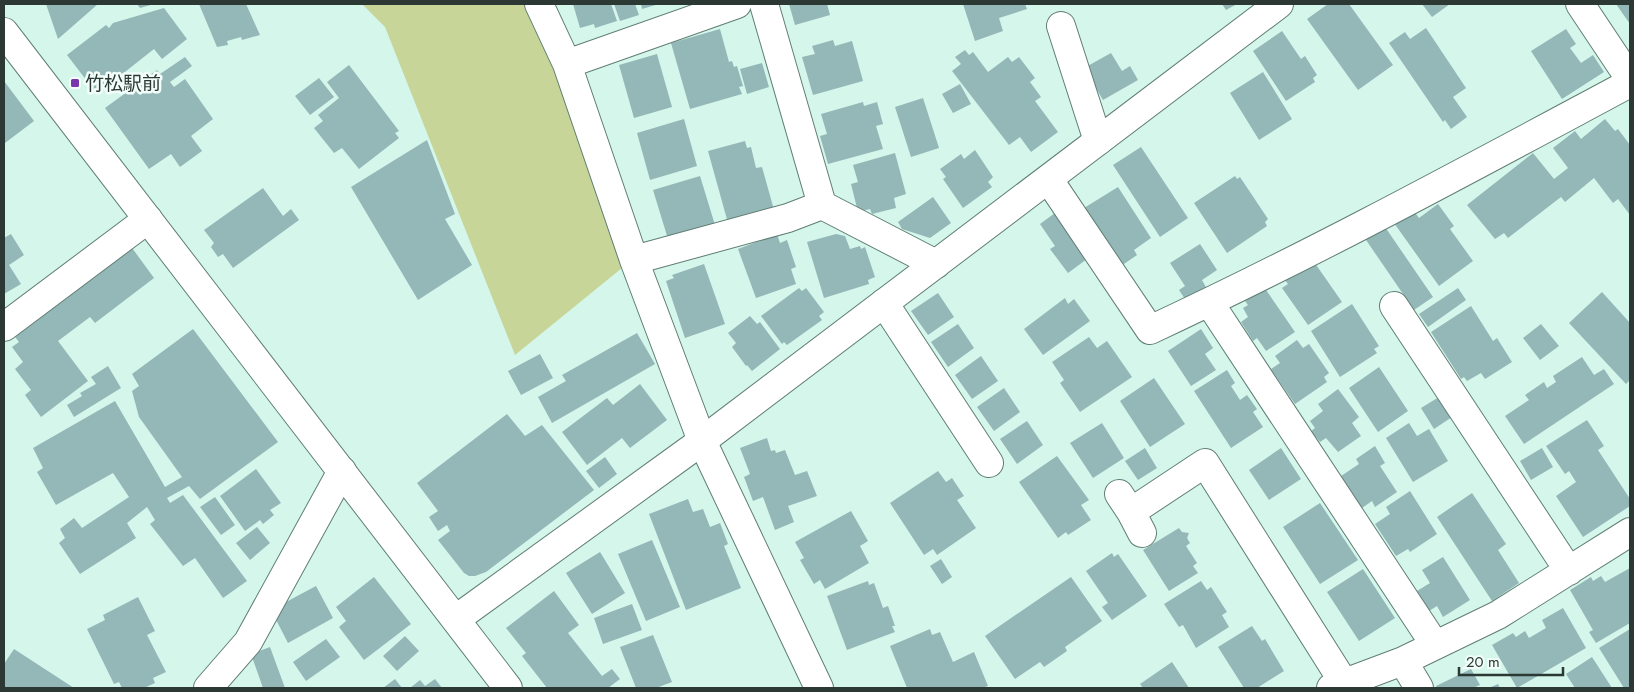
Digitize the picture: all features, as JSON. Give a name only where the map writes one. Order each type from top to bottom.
[{"type":"street","points":[[539,4],[567,64],[634,260],[702,441],[819,688]]},
{"type":"street","points":[[567,64],[737,4]]},
{"type":"street","points":[[764,4],[822,205],[936,264]]},
{"type":"street","points":[[456,619],[702,441],[1280,4]]},
{"type":"street","points":[[1048,180],[1150,330],[1428,191],[1628,73],[1580,4]]},
{"type":"street","points":[[1060,26],[1098,141]]},
{"type":"street","points":[[4,32],[508,688]]},
{"type":"street","points":[[634,260],[788,218],[822,205]]},
{"type":"street","points":[[4,327],[148,219]]},
{"type":"street","points":[[1209,302],[1435,645]]},
{"type":"street","points":[[884,303],[989,463]]},
{"type":"street","points":[[1394,306],[1569,571]]},
{"type":"street","points":[[1131,513],[1204,463],[1338,686],[1403,661],[1498,615],[1630,532]]},
{"type":"street","points":[[208,688],[248,642],[342,471]]},
{"type":"street","points":[[1403,661],[1419,688]]},
{"type":"green space","points":[[362,4],[528,4],[554,67],[622,268],[515,355],[385,27]]},
{"type":"building","points":[[46,4],[98,4],[58,39]]},
{"type":"building","points":[[137,4],[154,4],[140,8]]},
{"type":"building","points":[[199,4],[246,4],[260,35],[242,40],[241,37],[227,41],[228,45],[217,47]]},
{"type":"building","points":[[573,4],[611,4],[617,21],[595,28],[594,24],[580,28]]},
{"type":"building","points":[[614,4],[635,4],[639,15],[620,21]]},
{"type":"building","points":[[641,4],[659,4],[642,9]]},
{"type":"building","points":[[789,4],[827,4],[830,15],[795,25]]},
{"type":"building","points":[[963,4],[1025,4],[1027,9],[999,18],[1003,31],[975,41]]},
{"type":"building","points":[[1222,4],[1237,4],[1226,10]]},
{"type":"building","points":[[1328,4],[1349,4],[1393,65],[1358,90],[1307,19]]},
{"type":"building","points":[[1422,4],[1450,4],[1432,17]]},
{"type":"building","points":[[1616,4],[1630,4],[1630,24]]},
{"type":"building","points":[[164,8],[187,39],[162,59],[154,49],[97,94],[67,55],[106,25],[109,28],[113,23]]},
{"type":"building","points":[[1426,28],[1466,88],[1453,97],[1467,117],[1451,129],[1445,120],[1443,122],[1389,43],[1405,32],[1410,39]]},
{"type":"building","points":[[720,29],[729,62],[732,61],[734,67],[737,66],[743,86],[739,87],[742,94],[690,109],[671,43]]},
{"type":"building","points":[[1566,29],[1576,44],[1570,48],[1581,63],[1593,55],[1604,72],[1562,99],[1531,51]]},
{"type":"building","points":[[1282,31],[1301,59],[1305,56],[1317,75],[1313,78],[1315,82],[1286,101],[1253,51]]},
{"type":"building","points":[[833,40],[835,46],[852,41],[863,81],[813,95],[802,57],[815,54],[812,46]]},
{"type":"building","points":[[965,50],[969,55],[973,52],[988,72],[1008,57],[1012,62],[1019,57],[1035,78],[1030,82],[1041,97],[1035,101],[1058,132],[1031,152],[1020,137],[1009,145],[952,71],[961,64],[955,57]]},
{"type":"building","points":[[1111,53],[1122,71],[1130,66],[1138,80],[1103,100],[1084,68]]},
{"type":"building","points":[[657,54],[672,107],[634,118],[619,65]]},
{"type":"building","points":[[185,57],[192,66],[170,82],[174,87],[185,79],[213,119],[191,136],[202,151],[180,167],[171,154],[149,169],[105,108],[157,70],[160,74]]},
{"type":"building","points":[[762,63],[769,87],[747,94],[740,69]]},
{"type":"building","points":[[349,65],[399,131],[395,133],[399,138],[359,169],[342,148],[334,153],[314,128],[323,121],[318,115],[339,98],[327,82]]},
{"type":"building","points":[[1263,72],[1292,119],[1259,140],[1230,93]]},
{"type":"building","points":[[319,78],[334,97],[310,115],[295,96]]},
{"type":"building","points":[[4,81],[34,121],[5,143],[4,141]]},
{"type":"building","points":[[960,84],[971,104],[953,113],[942,94]]},
{"type":"building","points":[[923,98],[939,148],[911,157],[895,107]]},
{"type":"building","points":[[863,102],[864,106],[877,102],[883,124],[876,126],[883,149],[828,164],[820,136],[827,134],[821,114]]},
{"type":"building","points":[[684,119],[697,166],[650,180],[637,133]]},
{"type":"building","points":[[1605,119],[1615,131],[1618,129],[1630,145],[1630,215],[1618,199],[1613,203],[1594,178],[1565,202],[1561,197],[1508,238],[1504,233],[1495,239],[1467,205],[1533,153],[1554,179],[1568,168],[1553,148],[1575,131],[1581,139]]},
{"type":"building","points":[[427,140],[455,214],[445,219],[472,265],[418,300],[351,187]]},
{"type":"building","points":[[745,141],[747,148],[751,147],[756,168],[762,167],[774,210],[728,223],[708,151]]},
{"type":"building","points":[[1141,147],[1188,218],[1160,237],[1113,165]]},
{"type":"building","points":[[975,150],[993,177],[988,182],[992,187],[963,208],[943,179],[946,177],[940,169],[961,154],[964,159]]},
{"type":"building","points":[[895,153],[906,194],[894,198],[896,208],[872,214],[870,209],[858,212],[851,184],[858,182],[853,165]]},
{"type":"building","points":[[700,176],[715,225],[668,239],[653,190]]},
{"type":"building","points":[[1235,176],[1237,179],[1240,177],[1268,219],[1265,222],[1267,226],[1227,253],[1194,203]]},
{"type":"building","points":[[1118,187],[1151,238],[1134,250],[1137,255],[1121,266],[1084,208]]},
{"type":"building","points":[[263,188],[283,216],[291,209],[299,220],[233,268],[223,254],[218,257],[211,247],[214,243],[204,230]]},
{"type":"building","points":[[933,197],[951,223],[930,238],[902,229],[898,222]]},
{"type":"building","points":[[1438,204],[1454,226],[1450,229],[1473,261],[1439,286],[1394,223],[1413,210],[1419,218]]},
{"type":"building","points":[[1055,213],[1087,259],[1068,273],[1050,249],[1055,246],[1040,224]]},
{"type":"building","points":[[1383,224],[1433,297],[1414,310],[1364,237]]},
{"type":"building","points":[[11,234],[24,255],[9,265],[21,284],[4,294],[4,238]]},
{"type":"building","points":[[777,234],[780,243],[787,240],[796,267],[791,269],[796,284],[756,298],[738,249]]},
{"type":"building","points":[[836,234],[845,236],[850,249],[860,246],[861,249],[865,247],[875,277],[868,280],[869,284],[824,298],[807,242]]},
{"type":"building","points":[[127,241],[154,278],[95,323],[90,317],[58,341],[88,381],[41,417],[25,395],[31,390],[15,369],[23,362],[12,347],[19,342],[12,333]]},
{"type":"building","points":[[1200,244],[1217,270],[1202,280],[1207,289],[1187,302],[1179,290],[1185,286],[1170,263]]},
{"type":"building","points":[[1312,259],[1342,302],[1308,325],[1282,288],[1288,284],[1284,279]]},
{"type":"building","points":[[704,264],[725,324],[685,338],[666,281],[674,278],[672,275]]},
{"type":"building","points":[[1264,287],[1295,332],[1266,351],[1257,338],[1253,341],[1241,322],[1248,317],[1243,308],[1248,305],[1245,301]]},
{"type":"building","points":[[799,288],[802,291],[806,288],[824,312],[819,316],[822,320],[787,345],[784,342],[782,344],[761,316]]},
{"type":"building","points":[[1458,288],[1466,300],[1428,327],[1419,314]]},
{"type":"building","points":[[1602,292],[1630,323],[1630,380],[1626,384],[1569,323]]},
{"type":"building","points":[[938,293],[954,317],[928,335],[911,311]]},
{"type":"building","points":[[1065,298],[1068,304],[1074,299],[1090,321],[1043,355],[1024,329]]},
{"type":"building","points":[[1352,304],[1379,346],[1374,349],[1377,353],[1340,377],[1311,331]]},
{"type":"building","points":[[1471,306],[1493,341],[1497,338],[1512,362],[1485,379],[1481,373],[1467,381],[1464,377],[1461,379],[1431,332]]},
{"type":"building","points":[[750,316],[757,324],[760,322],[780,349],[752,371],[732,347],[736,343],[728,333]]},
{"type":"building","points":[[958,324],[974,348],[948,367],[931,342]]},
{"type":"building","points":[[1541,324],[1559,346],[1540,360],[1523,338]]},
{"type":"building","points":[[193,329],[278,442],[200,499],[189,486],[167,498],[170,503],[183,495],[247,581],[223,598],[195,558],[183,566],[150,524],[155,520],[147,507],[127,523],[136,538],[80,574],[59,543],[65,538],[60,529],[74,518],[82,528],[129,497],[113,473],[56,505],[37,472],[43,468],[33,448],[115,401],[165,487],[182,477],[139,417],[132,391],[139,386],[132,374]]},
{"type":"building","points":[[1201,329],[1213,348],[1205,354],[1216,370],[1191,386],[1168,351]]},
{"type":"building","points":[[637,333],[655,364],[552,423],[538,397],[566,381],[562,375]]},
{"type":"building","points":[[1089,337],[1097,348],[1107,341],[1132,377],[1080,412],[1060,383],[1064,380],[1052,362]]},
{"type":"building","points":[[1297,340],[1303,348],[1309,344],[1329,373],[1324,377],[1327,382],[1295,404],[1271,369],[1280,363],[1275,356]]},
{"type":"building","points":[[540,354],[553,378],[521,395],[508,371]]},
{"type":"building","points":[[981,356],[998,381],[972,399],[955,375]]},
{"type":"building","points":[[1582,357],[1594,375],[1604,369],[1614,384],[1524,444],[1505,416],[1529,400],[1525,395],[1544,382],[1547,388],[1556,382],[1553,376]]},
{"type":"building","points":[[108,366],[121,388],[74,417],[67,405],[82,396],[80,393],[96,384],[91,377]]},
{"type":"building","points":[[1379,367],[1408,411],[1378,432],[1349,388]]},
{"type":"building","points":[[1227,370],[1235,383],[1231,386],[1240,400],[1247,395],[1257,409],[1253,412],[1263,427],[1231,448],[1194,391]]},
{"type":"building","points":[[1154,378],[1185,424],[1150,447],[1120,401]]},
{"type":"building","points":[[640,384],[667,420],[630,448],[622,438],[587,465],[562,432],[607,398],[613,405]]},
{"type":"building","points":[[1004,388],[1020,412],[994,431],[977,407]]},
{"type":"building","points":[[1338,389],[1359,417],[1352,423],[1361,436],[1338,452],[1326,438],[1320,442],[1311,431],[1315,428],[1310,421],[1323,411],[1318,404]]},
{"type":"building","points":[[1439,397],[1452,417],[1434,429],[1421,408]]},
{"type":"building","points":[[507,414],[525,436],[542,425],[594,490],[486,572],[469,576],[464,573],[438,540],[450,531],[447,525],[438,531],[429,517],[438,511],[417,483]]},
{"type":"building","points":[[1587,420],[1604,446],[1598,450],[1630,499],[1630,506],[1583,537],[1556,496],[1576,482],[1569,471],[1565,474],[1546,446]]},
{"type":"building","points":[[1027,421],[1043,445],[1017,464],[1000,439]]},
{"type":"building","points":[[1102,423],[1124,458],[1093,478],[1070,443]]},
{"type":"building","points":[[1409,423],[1417,436],[1429,429],[1448,461],[1413,482],[1386,438]]},
{"type":"building","points":[[767,438],[771,451],[775,450],[776,453],[785,450],[795,475],[807,471],[817,496],[788,506],[794,522],[775,530],[763,497],[753,501],[744,477],[750,474],[740,448]]},
{"type":"building","points":[[1375,446],[1385,463],[1380,466],[1397,492],[1375,507],[1372,501],[1362,508],[1341,476],[1359,464],[1356,459]]},
{"type":"building","points":[[1145,448],[1157,468],[1138,480],[1125,461]]},
{"type":"building","points":[[1281,448],[1301,479],[1269,500],[1249,470]]},
{"type":"building","points":[[1542,448],[1553,467],[1531,480],[1520,461]]},
{"type":"building","points":[[1057,456],[1089,500],[1081,505],[1091,520],[1068,535],[1066,532],[1058,538],[1019,482]]},
{"type":"building","points":[[605,457],[617,474],[599,488],[586,471]]},
{"type":"building","points":[[256,469],[281,503],[270,510],[274,515],[263,524],[260,520],[245,531],[220,496]]},
{"type":"building","points":[[938,471],[946,482],[952,478],[964,496],[957,500],[976,528],[937,555],[933,549],[924,555],[890,503]]},
{"type":"building","points":[[1410,491],[1437,534],[1410,552],[1408,549],[1396,556],[1375,524],[1390,514],[1386,507]]},
{"type":"building","points":[[1472,493],[1506,544],[1498,550],[1519,583],[1492,601],[1437,517]]},
{"type":"building","points":[[215,497],[235,525],[221,535],[200,507]]},
{"type":"building","points":[[688,499],[693,512],[703,509],[710,527],[720,523],[728,544],[724,546],[741,588],[686,610],[649,514]]},
{"type":"building","points":[[1320,503],[1358,560],[1320,584],[1283,527]]},
{"type":"building","points":[[851,511],[868,541],[860,546],[869,563],[825,589],[820,580],[814,584],[800,560],[804,558],[795,542]]},
{"type":"building","points":[[257,527],[270,543],[250,560],[236,543]]},
{"type":"building","points":[[1179,528],[1182,532],[1189,533],[1187,538],[1190,543],[1186,546],[1197,563],[1193,566],[1198,573],[1169,591],[1143,550]]},
{"type":"building","points":[[652,540],[680,607],[646,621],[618,554]]},
{"type":"building","points":[[600,552],[625,593],[592,614],[566,573]]},
{"type":"building","points":[[1112,553],[1114,557],[1118,554],[1147,596],[1112,620],[1102,607],[1108,603],[1086,571]]},
{"type":"building","points":[[1443,557],[1470,600],[1443,617],[1437,606],[1429,611],[1417,591],[1430,583],[1422,570]]},
{"type":"building","points":[[941,559],[952,577],[942,584],[930,566]]},
{"type":"building","points":[[1630,568],[1630,623],[1596,643],[1589,632],[1593,630],[1570,590],[1591,577],[1593,581],[1601,576],[1605,582]]},
{"type":"building","points":[[1363,569],[1395,618],[1359,641],[1327,592]]},
{"type":"building","points":[[374,577],[411,624],[364,660],[339,627],[346,621],[336,607]]},
{"type":"building","points":[[1071,577],[1102,621],[1065,647],[1067,651],[1044,667],[1040,662],[1015,679],[985,636]]},
{"type":"building","points":[[868,581],[869,585],[874,583],[883,608],[888,606],[895,626],[892,626],[895,632],[847,650],[827,596]]},
{"type":"building","points":[[1201,581],[1207,590],[1211,587],[1227,612],[1222,615],[1229,627],[1196,648],[1183,625],[1179,627],[1164,604]]},
{"type":"building","points":[[316,586],[333,618],[288,643],[271,610]]},
{"type":"building","points":[[554,591],[579,625],[568,633],[602,676],[612,669],[620,679],[608,688],[547,688],[522,656],[526,653],[506,628]]},
{"type":"building","points":[[138,597],[155,631],[147,635],[166,672],[153,678],[155,683],[144,688],[122,688],[119,682],[114,684],[87,629],[105,620],[103,615]]},
{"type":"building","points":[[632,604],[642,630],[603,644],[594,618]]},
{"type":"building","points":[[1563,608],[1586,648],[1517,688],[1492,645],[1513,633],[1516,637],[1525,631],[1529,638],[1546,628],[1542,620]]},
{"type":"building","points":[[1252,626],[1262,641],[1265,639],[1284,671],[1257,688],[1244,688],[1218,647]]},
{"type":"building","points":[[930,629],[932,635],[940,632],[953,662],[974,652],[988,686],[982,688],[907,688],[890,646]]},
{"type":"building","points":[[1630,629],[1630,688],[1624,688],[1599,648]]},
{"type":"building","points":[[653,635],[672,682],[656,688],[636,688],[620,647]]},
{"type":"building","points":[[405,636],[419,651],[397,671],[383,656]]},
{"type":"building","points":[[326,639],[340,657],[306,681],[293,662]]},
{"type":"building","points":[[270,647],[285,688],[263,688],[251,654]]},
{"type":"building","points":[[14,649],[74,688],[4,688],[4,664]]},
{"type":"building","points":[[1592,657],[1612,688],[1575,688],[1566,674]]},
{"type":"building","points":[[1172,662],[1189,688],[1143,688],[1140,684]]},
{"type":"building","points":[[1471,669],[1480,685],[1473,688],[1437,688],[1436,686]]},
{"type":"building","points":[[395,679],[402,688],[383,688]]},
{"type":"building","points":[[435,679],[442,688],[410,688],[420,680],[425,686]]},
{"type":"building","points":[[1498,684],[1500,688],[1489,688]]},
{"type":"place","name":"竹松駅前","points":[[75,83]]}]
